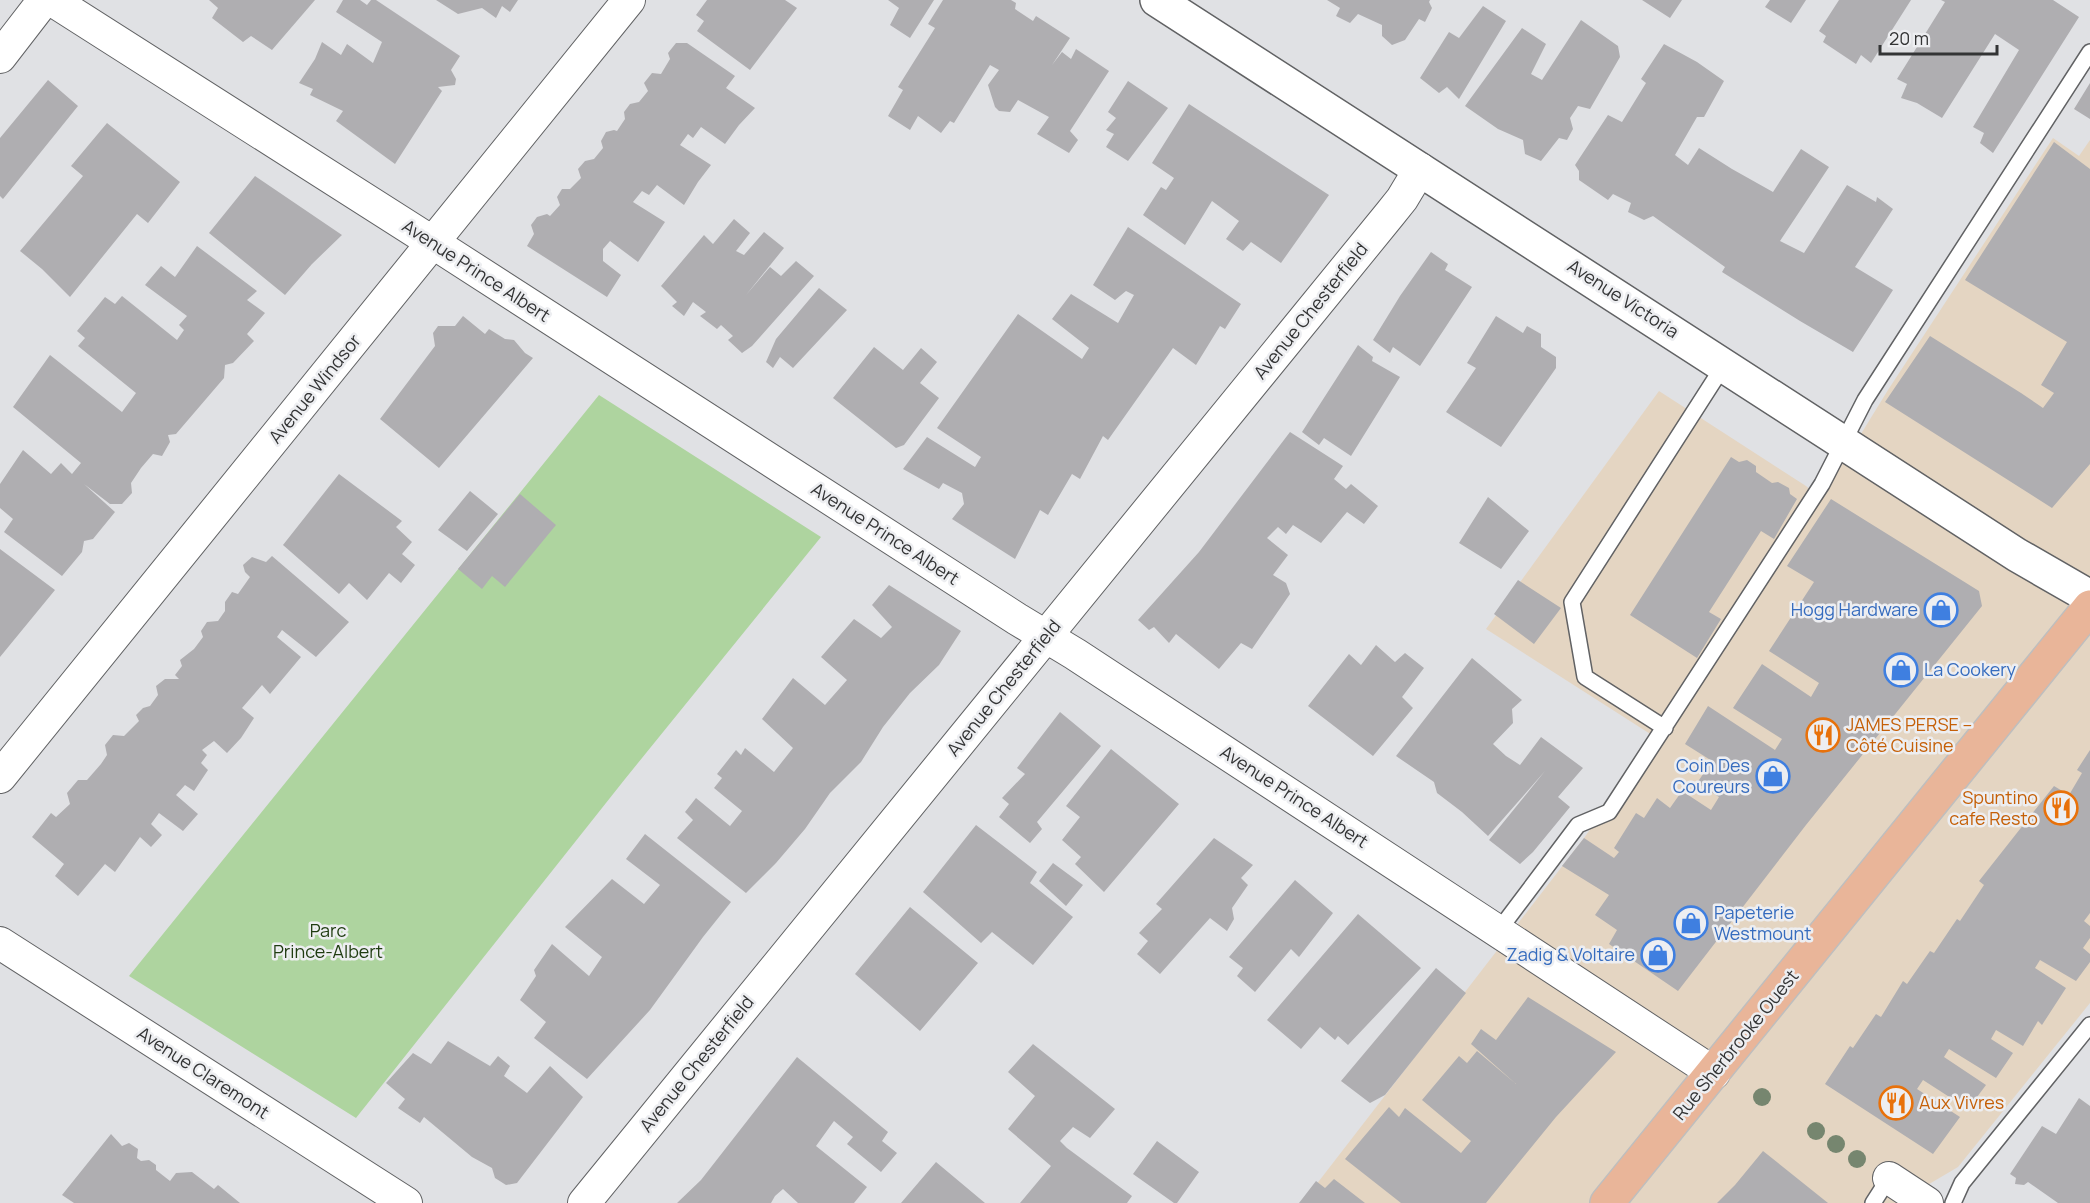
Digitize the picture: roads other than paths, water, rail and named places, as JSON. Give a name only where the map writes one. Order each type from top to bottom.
[{"type":"main road","name":"Rue Sherbrooke Ouest","points":[[1607,1203],[2090,607]]},
{"type":"street","points":[[0,57],[44,0]]},
{"type":"street","name":"Avenue Prince Albert","points":[[52,0],[1047,637],[1499,930],[1714,1073]]},
{"type":"street","name":"Avenue Windsor","points":[[0,777],[629,0]]},
{"type":"street","name":"Avenue Victoria","points":[[1157,0],[2017,555],[2090,597]]},
{"type":"street","name":"Avenue Chesterfield","points":[[584,1203],[1402,199],[1420,169]]},
{"type":"street","name":"Avenue Claremont","points":[[0,943],[406,1203]]},
{"type":"street","points":[[1881,1191],[1927,1203]]},
{"type":"lane","points":[[1499,930],[1578,825],[1609,812],[1822,484],[1865,400],[2090,52]]},
{"type":"lane","points":[[1665,728],[1585,677],[1572,602],[1724,364]]},
{"type":"lane","points":[[1953,1203],[1962,1183],[2090,1026]]},
{"type":"place","name":"Hogg Hardware","points":[[1941,610]]},
{"type":"place","name":"La Cookery","points":[[1901,670]]},
{"type":"place","name":"JAMES PERSE – Côté Cuisine","points":[[1823,735]]},
{"type":"place","name":"Coin Des Coureurs","points":[[1773,776]]},
{"type":"place","name":"Spuntino cafe Resto","points":[[2061,808]]},
{"type":"place","name":"Papeterie Westmount","points":[[1691,923]]},
{"type":"place","name":"Zadig & Voltaire","points":[[1658,955]]},
{"type":"place","name":"Aux Vivres","points":[[1896,1103]]},
{"type":"park label","name":"Parc Prince-Albert","points":[[328,941]]}]
